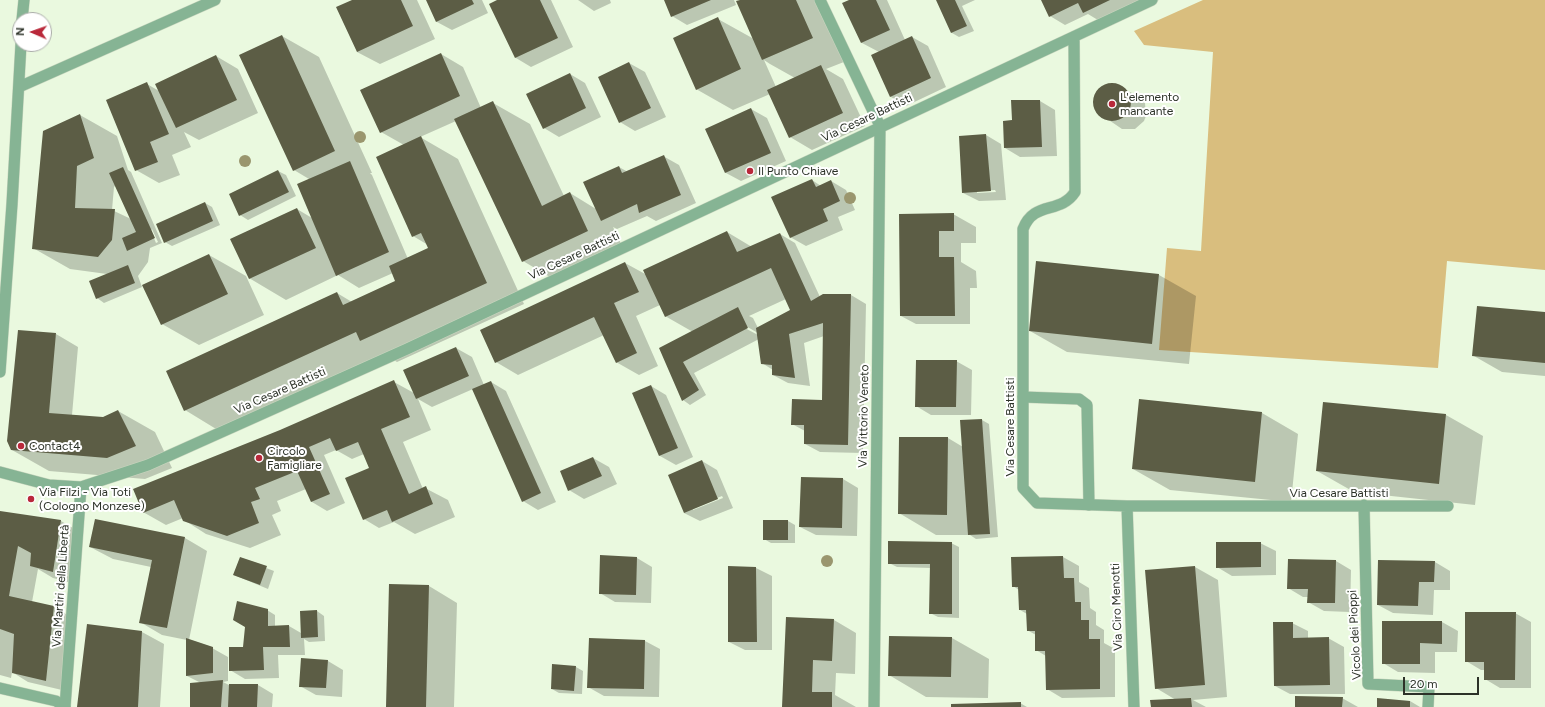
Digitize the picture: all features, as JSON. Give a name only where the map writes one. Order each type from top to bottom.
[{"type":"street","points":[[23,12],[24,0]]},
{"type":"street","points":[[19,87],[215,0]]},
{"type":"street","points":[[820,0],[880,126]]},
{"type":"street","name":"Via Cesare Battisti","points":[[81,487],[148,464],[407,349],[880,126],[1152,0]]},
{"type":"street","name":"Via Cesare Battisti","points":[[1074,37],[1075,192],[1069,201],[1038,212],[1027,218],[1023,229],[1023,488],[1037,503],[1127,506],[1448,506]]},
{"type":"street","points":[[0,372],[21,52]]},
{"type":"street","name":"Via Vittorio Veneto","points":[[874,707],[880,126]]},
{"type":"street","points":[[1023,397],[1079,399],[1087,405],[1089,505]]},
{"type":"street","points":[[0,472],[49,485],[81,487]]},
{"type":"street","name":"Via Martiri della Libertà","points":[[65,707],[81,487]]},
{"type":"street","name":"Via Ciro Menotti","points":[[1127,506],[1134,707]]},
{"type":"street","name":"Vicolo dei Pioppi","points":[[1364,506],[1368,684],[1429,687],[1428,707]]},
{"type":"street","points":[[0,688],[56,701],[65,707]]},
{"type":"shaded area","points":[[1203,0],[1545,0],[1545,270],[1447,261],[1438,368],[1159,350],[1167,248],[1201,251],[1213,52],[1144,45],[1134,31]]},
{"type":"building","points":[[352,0],[401,0],[413,26],[357,52],[336,7]]},
{"type":"building","points":[[426,0],[472,0],[474,4],[436,22]]},
{"type":"building","points":[[497,0],[540,0],[558,38],[515,58],[489,4]]},
{"type":"building","points":[[664,0],[711,0],[671,17]]},
{"type":"building","points":[[796,0],[813,38],[762,60],[736,1]]},
{"type":"building","points":[[849,0],[876,0],[890,30],[861,43],[842,3]]},
{"type":"building","points":[[936,0],[955,0],[967,26],[951,33]]},
{"type":"building","points":[[1041,0],[1110,0],[1083,13],[1078,3],[1049,17]]},
{"type":"building","points":[[718,17],[741,69],[696,90],[673,38]]},
{"type":"building","points":[[282,35],[335,151],[293,171],[239,55]]},
{"type":"building","points":[[912,36],[931,78],[890,97],[871,55]]},
{"type":"building","points":[[441,53],[460,96],[380,133],[360,90]]},
{"type":"building","points":[[216,55],[237,100],[176,128],[155,84]]},
{"type":"building","points":[[629,62],[651,108],[619,123],[598,77]]},
{"type":"building","points":[[821,65],[843,113],[789,138],[767,90]]},
{"type":"building","points":[[570,73],[586,108],[543,129],[526,94]]},
{"type":"building","points":[[147,82],[169,134],[150,142],[158,162],[135,171],[106,100]]},
{"type":"building","name":"L'elemento mancante","points":[[1108,83],[1116,83],[1126,88],[1130,95],[1130,109],[1126,116],[1116,121],[1108,121],[1098,116],[1096,113],[1093,106],[1093,98],[1098,88],[1101,86]]},
{"type":"building","points":[[1011,100],[1040,100],[1042,147],[1004,148],[1003,121],[1012,120]]},
{"type":"building","points":[[493,101],[542,206],[570,192],[588,231],[522,262],[454,119]]},
{"type":"building","points":[[751,108],[771,153],[725,173],[705,129]]},
{"type":"building","points":[[80,114],[94,158],[77,166],[75,208],[115,209],[112,240],[98,257],[32,249],[43,131]]},
{"type":"building","points":[[986,134],[991,191],[962,193],[959,136]]},
{"type":"building","points":[[421,136],[487,283],[360,341],[356,332],[184,411],[166,371],[337,292],[343,305],[395,281],[389,266],[428,248],[421,233],[412,237],[376,157]]},
{"type":"building","points":[[664,155],[681,195],[639,213],[637,204],[601,221],[583,182],[619,166],[622,173]]},
{"type":"building","points":[[350,161],[389,252],[336,276],[297,184]]},
{"type":"building","points":[[123,167],[155,238],[127,251],[122,238],[136,232],[109,173]]},
{"type":"building","points":[[278,170],[289,192],[239,216],[229,194]]},
{"type":"building","points":[[812,179],[816,187],[831,180],[840,201],[823,209],[828,221],[790,238],[771,197]]},
{"type":"building","points":[[205,202],[213,221],[164,243],[156,224]]},
{"type":"building","points":[[297,208],[316,248],[249,279],[230,239]]},
{"type":"building","points":[[954,213],[954,231],[939,231],[939,257],[954,257],[955,316],[900,316],[899,214]]},
{"type":"building","points":[[727,231],[737,252],[780,233],[811,301],[823,294],[851,294],[848,445],[804,444],[804,425],[791,425],[792,399],[822,400],[823,323],[789,334],[795,378],[772,375],[772,365],[761,364],[756,328],[790,310],[771,268],[665,317],[643,270]]},
{"type":"building","points":[[209,254],[228,294],[161,325],[142,285]]},
{"type":"building","points":[[1036,261],[1159,274],[1152,344],[1029,331]]},
{"type":"building","points":[[625,262],[639,292],[614,303],[637,353],[616,363],[594,317],[495,363],[480,330]]},
{"type":"building","points":[[128,265],[135,283],[96,299],[89,281]]},
{"type":"building","points":[[1477,306],[1545,312],[1545,363],[1472,356]]},
{"type":"building","points":[[738,307],[748,328],[683,362],[699,390],[682,401],[659,348]]},
{"type":"building","points":[[18,330],[56,333],[49,413],[103,417],[118,410],[136,446],[107,458],[11,450],[7,441]]},
{"type":"building","points":[[456,347],[469,376],[416,399],[403,370]]},
{"type":"building","points":[[916,360],[957,360],[956,407],[915,407]]},
{"type":"building","points":[[394,380],[410,417],[381,429],[409,494],[426,486],[433,504],[392,522],[387,510],[363,520],[345,478],[369,468],[358,442],[336,451],[330,438],[309,447],[330,494],[311,502],[297,471],[255,488],[260,499],[251,502],[259,523],[227,536],[183,521],[174,500],[143,513],[133,489],[280,430]]},
{"type":"building","points":[[491,381],[541,493],[522,502],[472,389]]},
{"type":"building","points":[[651,385],[678,448],[659,456],[632,393]]},
{"type":"building","points":[[1139,399],[1262,412],[1255,482],[1132,469]]},
{"type":"building","points":[[1323,402],[1446,414],[1439,484],[1316,471]]},
{"type":"building","points":[[982,419],[990,534],[968,535],[960,420]]},
{"type":"building","points":[[899,437],[948,437],[947,515],[898,514]]},
{"type":"building","points":[[593,457],[602,476],[568,491],[560,471]]},
{"type":"building","points":[[702,460],[718,499],[684,513],[668,475]]},
{"type":"building","points":[[801,477],[843,478],[842,528],[799,527]]},
{"type":"building","points":[[0,511],[61,520],[53,572],[30,566],[31,553],[18,546],[9,596],[54,606],[46,681],[12,673],[14,634],[0,629]]},
{"type":"building","points":[[95,519],[185,537],[167,628],[139,623],[152,560],[89,547]]},
{"type":"building","points":[[763,520],[788,520],[788,540],[763,540]]},
{"type":"building","points":[[888,541],[952,542],[952,614],[929,614],[930,564],[888,564]]},
{"type":"building","points":[[1216,542],[1261,542],[1261,567],[1216,568]]},
{"type":"building","points":[[600,555],[637,557],[636,595],[599,594]]},
{"type":"building","points":[[1063,556],[1064,578],[1074,578],[1075,602],[1081,602],[1081,620],[1089,620],[1089,639],[1100,639],[1100,689],[1046,690],[1045,651],[1035,651],[1035,631],[1027,631],[1026,610],[1019,610],[1018,587],[1012,587],[1011,557]]},
{"type":"building","points":[[240,557],[267,566],[260,585],[233,575]]},
{"type":"building","points":[[1288,559],[1336,560],[1335,603],[1307,603],[1308,589],[1287,589]]},
{"type":"building","points":[[1378,560],[1435,561],[1434,582],[1419,582],[1418,606],[1377,605]]},
{"type":"building","points":[[728,566],[756,567],[757,642],[728,642]]},
{"type":"building","points":[[1195,566],[1205,685],[1155,689],[1145,570]]},
{"type":"building","points":[[389,584],[429,585],[426,707],[386,707]]},
{"type":"building","points":[[237,601],[268,609],[268,626],[289,625],[290,647],[263,647],[264,670],[229,671],[229,647],[243,647],[245,627],[233,620]]},
{"type":"building","points":[[317,610],[318,637],[301,638],[300,611]]},
{"type":"building","points":[[1465,612],[1516,612],[1515,680],[1484,680],[1484,662],[1465,662]]},
{"type":"building","points":[[786,617],[834,619],[832,661],[813,660],[812,692],[832,692],[832,707],[782,707]]},
{"type":"building","points":[[1382,621],[1442,621],[1442,644],[1420,643],[1420,664],[1382,664]]},
{"type":"building","points":[[1273,622],[1293,622],[1293,638],[1329,637],[1330,685],[1274,686]]},
{"type":"building","points":[[87,624],[142,631],[138,707],[77,707]]},
{"type":"building","points":[[889,636],[952,637],[951,677],[888,676]]},
{"type":"building","points":[[186,638],[213,647],[213,673],[186,676]]},
{"type":"building","points":[[589,638],[645,640],[644,689],[587,688]]},
{"type":"building","points":[[301,658],[328,660],[326,688],[299,687]]},
{"type":"building","points":[[552,664],[576,666],[574,691],[551,689]]},
{"type":"building","points":[[223,680],[221,707],[190,707],[190,683]]},
{"type":"building","points":[[229,684],[258,684],[257,707],[228,707]]},
{"type":"building","points":[[1295,696],[1343,697],[1342,707],[1295,707]]},
{"type":"building","points":[[1191,698],[1192,707],[1151,707],[1150,700]]},
{"type":"building","points":[[1377,698],[1410,701],[1410,707],[1377,707]]},
{"type":"building","points":[[1021,702],[1021,707],[951,707],[951,704]]},
{"type":"place","name":"L'elemento mancante","points":[[1112,104]]},
{"type":"place","name":"Il Punto Chiave","points":[[750,171]]},
{"type":"place","name":"Contact4","points":[[21,446]]},
{"type":"place","name":"Circolo Famigliare","points":[[259,458]]},
{"type":"place","name":"Via Filzi - Via Toti (Cologno Monzese)","points":[[31,499]]}]
